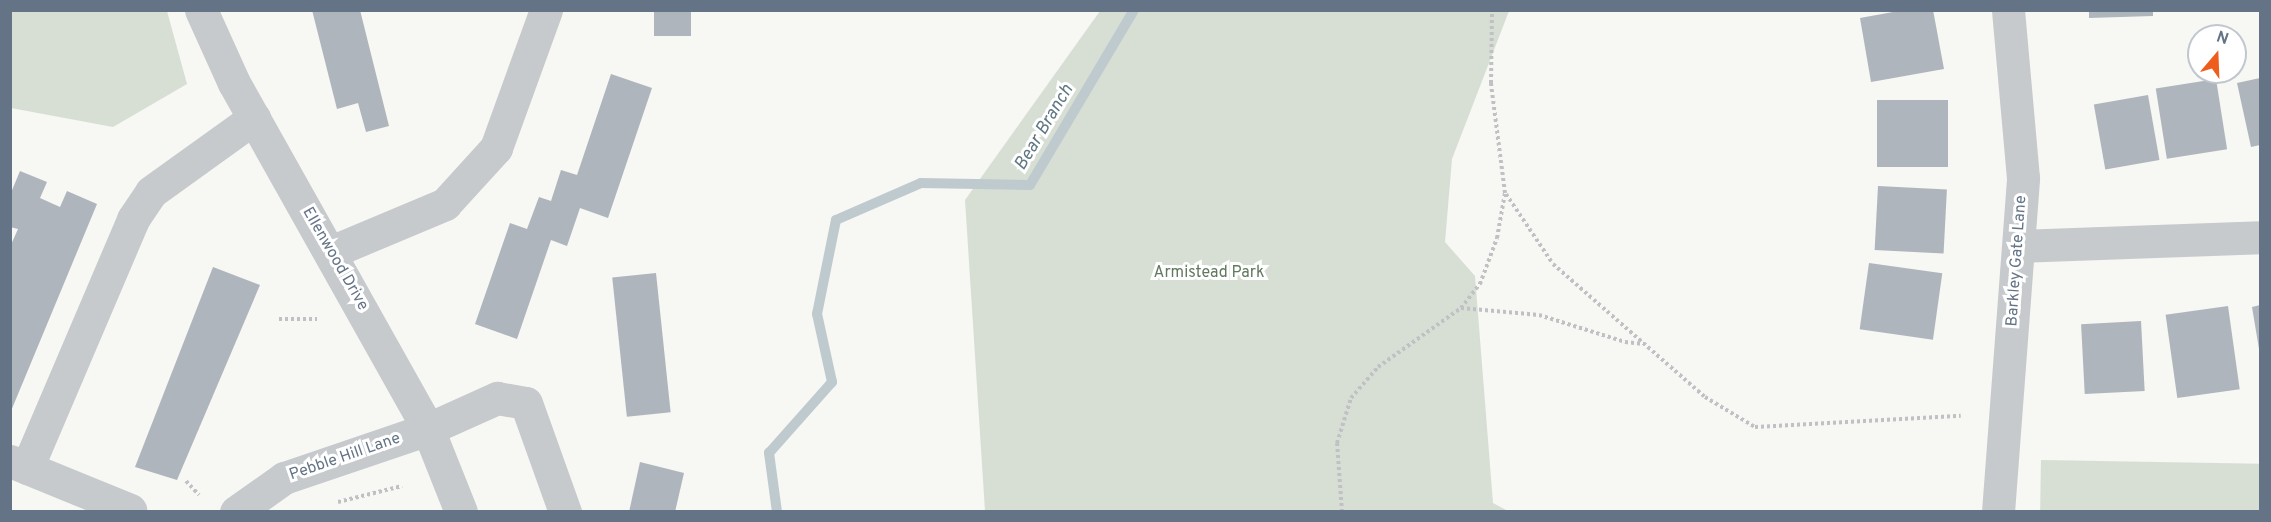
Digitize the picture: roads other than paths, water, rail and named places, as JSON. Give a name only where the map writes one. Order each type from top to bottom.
[{"type":"street","name":"Ellenwood Drive","points":[[201,10],[255,118],[428,429],[461,512]]},
{"type":"street","points":[[331,252],[445,204],[496,148],[546,10]]},
{"type":"street","name":"Barkley Gate Lane","points":[[1998,512],[2019,246],[2021,118],[2008,10]]},
{"type":"street","points":[[130,510],[19,464],[133,219],[151,192],[255,118]]},
{"type":"street","points":[[2019,246],[2258,238]]},
{"type":"street","name":"Pebble Hill Lane","points":[[236,512],[284,478],[428,429],[497,398],[526,403],[565,512]]},
{"type":"waterway","name":"Bear Branch","points":[[777,512],[769,453],[832,382],[817,314],[836,220],[921,183],[1030,185],[1134,10]]},
{"type":"park label","name":"Armistead Park","points":[[1209,273]]}]
